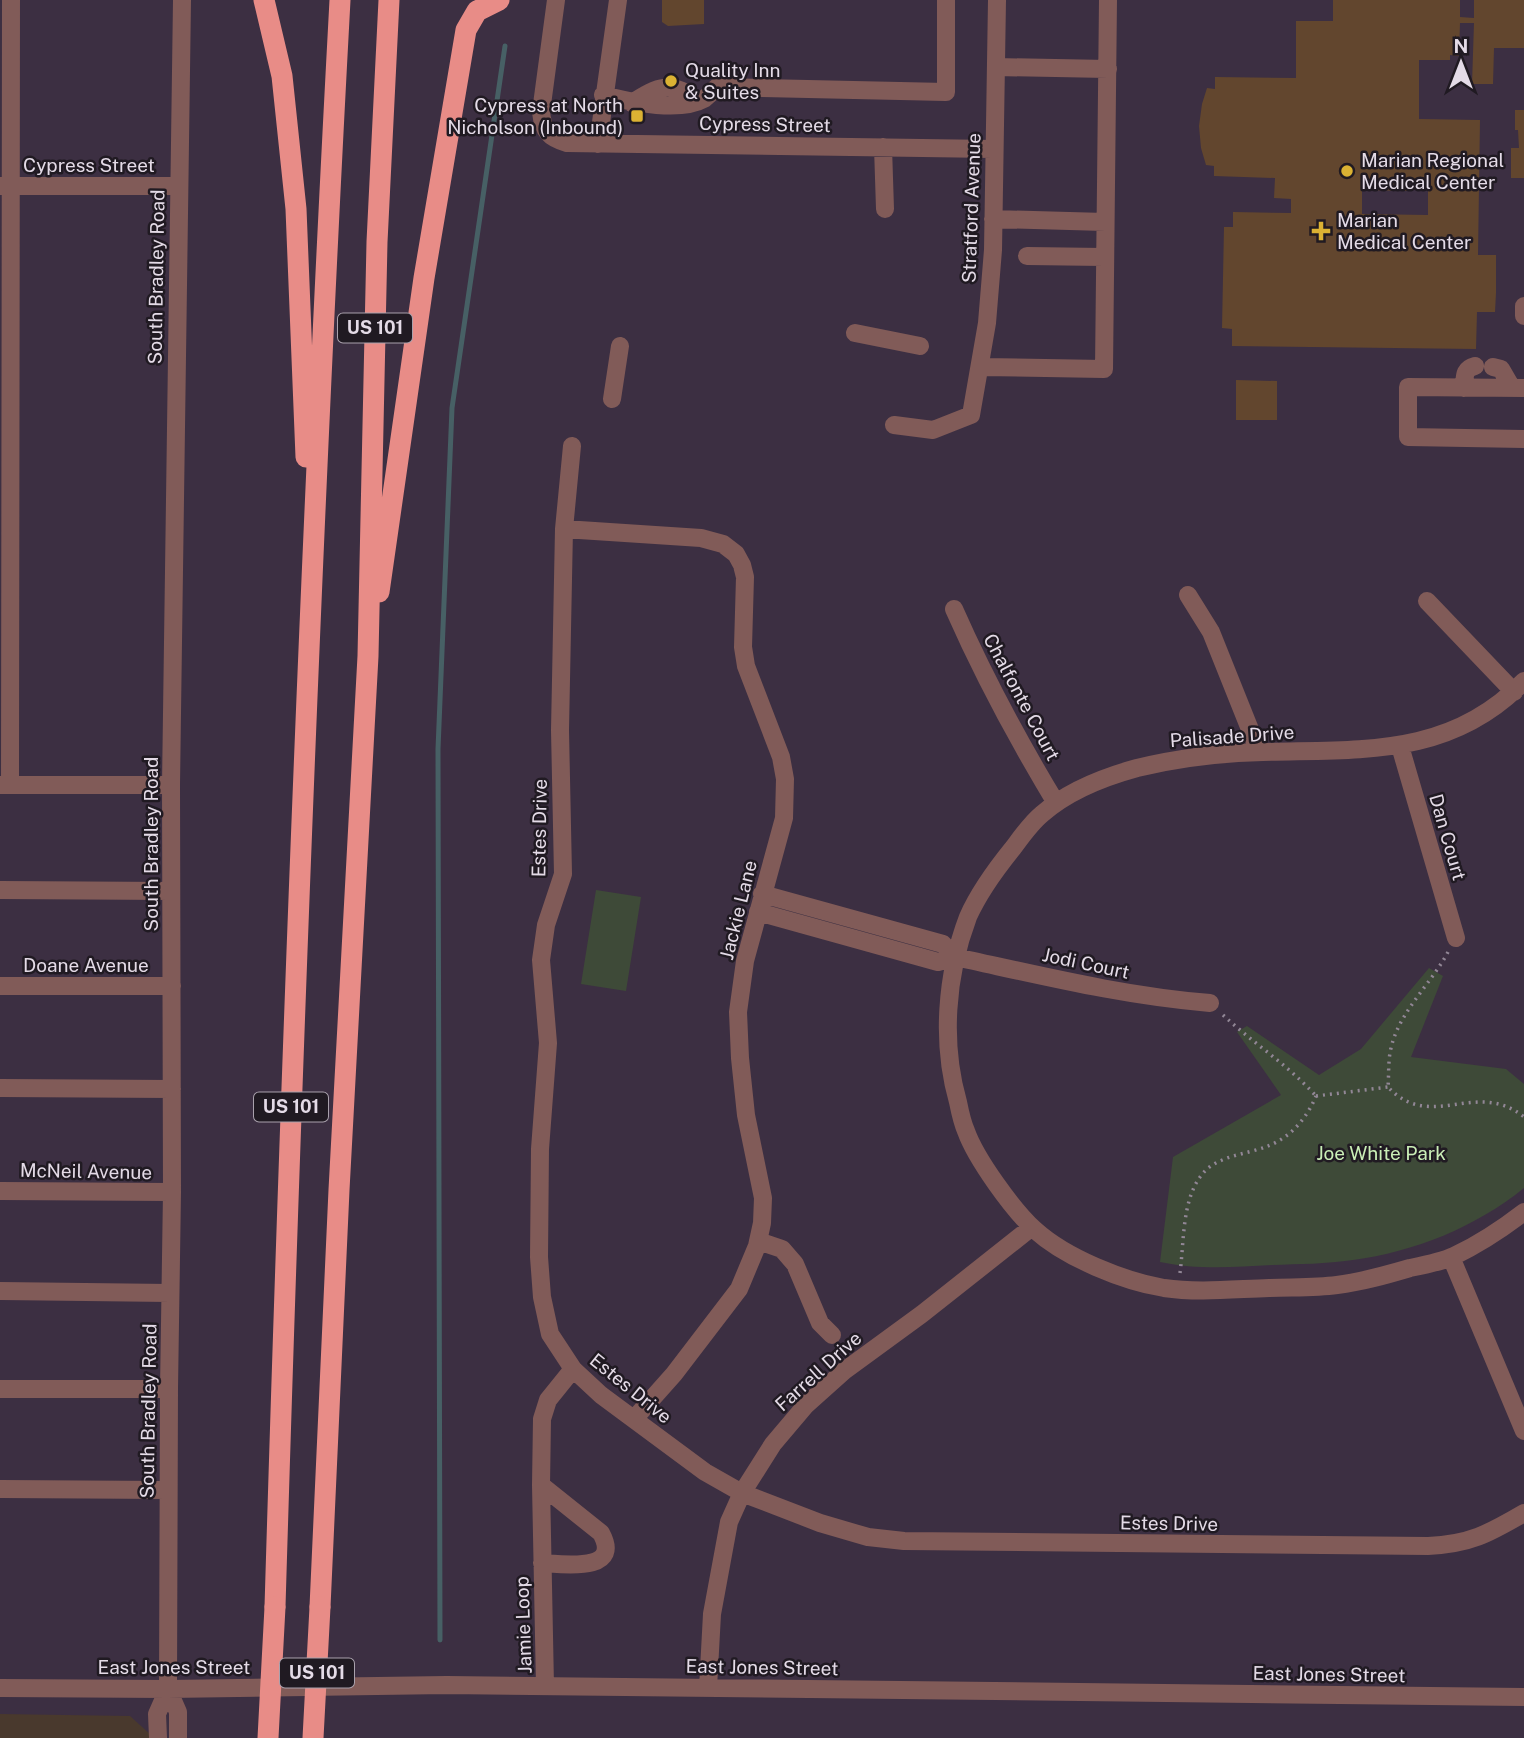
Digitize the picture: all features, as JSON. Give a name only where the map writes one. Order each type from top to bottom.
[{"type":"highway","points":[[264,0],[282,76],[296,209],[311,607]]},
{"type":"highway","name":"US 101","points":[[268,1738],[311,607],[340,0]]},
{"type":"highway","name":"US 101","points":[[313,1738],[338,1204],[368,656],[377,242],[389,0]]},
{"type":"highway","points":[[368,656],[385,559],[424,278],[466,30],[477,10],[499,0]]},
{"type":"street","points":[[11,0],[5,186],[5,785],[171,785]]},
{"type":"street","name":"South Bradley Road","points":[[178,1738],[178,1712],[168,1689],[168,1490],[172,1192],[171,785],[182,0]]},
{"type":"street","name":"Cypress Street","points":[[556,0],[541,112],[542,126],[551,138],[559,141],[598,144],[993,149]]},
{"type":"street","points":[[598,144],[618,0]]},
{"type":"street","points":[[603,95],[632,103],[672,106],[703,100],[716,87],[946,92],[946,0]]},
{"type":"street","name":"Stratford Avenue","points":[[894,425],[933,430],[971,415],[987,323],[993,219],[997,0]]},
{"type":"street","points":[[981,367],[1104,369],[1108,0]]},
{"type":"street","points":[[996,67],[1108,69]]},
{"type":"street","points":[[883,146],[885,209]]},
{"type":"street","name":"Cypress Street","points":[[5,186],[178,186]]},
{"type":"street","points":[[993,219],[1105,222]]},
{"type":"street","points":[[1027,256],[1104,257]]},
{"type":"street","points":[[1524,306],[1524,316]]},
{"type":"street","points":[[855,333],[920,346]]},
{"type":"street","points":[[612,399],[620,346]]},
{"type":"street","points":[[1464,388],[1465,373],[1469,368],[1484,366],[1501,369],[1518,388]]},
{"type":"street","points":[[1518,388],[1408,387],[1408,437],[1524,439]]},
{"type":"street","name":"Estes Drive","points":[[572,446],[564,529],[560,730],[563,874],[546,925],[541,960],[548,1043],[540,1149],[539,1257],[542,1297],[550,1334],[573,1369],[601,1395],[705,1472],[742,1493],[820,1523],[868,1537],[904,1541],[1428,1546],[1455,1545],[1486,1536],[1524,1513]]},
{"type":"street","name":"Jackie Lane","points":[[564,529],[701,538],[723,544],[736,554],[745,577],[743,647],[746,666],[781,757],[785,779],[784,818],[745,961],[738,1012],[746,1115],[763,1198],[758,1241],[739,1289],[674,1374],[634,1419]]},
{"type":"street","points":[[1188,595],[1211,632],[1258,752]]},
{"type":"street","points":[[1427,601],[1519,687]]},
{"type":"street","name":"Chalfonte Court","points":[[954,609],[982,673],[1056,803]]},
{"type":"street","name":"Palisade Drive","points":[[1519,687],[1493,707],[1453,730],[1400,746],[1201,756],[1135,769],[1090,784],[1056,803],[1029,827],[998,866],[970,914],[955,957],[948,1043],[955,1093],[966,1133],[980,1159],[1031,1227],[1084,1261],[1132,1280],[1177,1290],[1334,1286],[1361,1282],[1451,1257],[1503,1228],[1524,1212]]},
{"type":"street","name":"Dan Court","points":[[1400,746],[1456,938]]},
{"type":"street","points":[[0,890],[171,891]]},
{"type":"street","name":"Jodi Court","points":[[762,894],[943,944],[955,957]]},
{"type":"street","name":"Jodi Court","points":[[758,912],[938,962],[955,957],[1099,988],[1163,999],[1210,1003]]},
{"type":"street","name":"Doane Avenue","points":[[0,986],[172,986]]},
{"type":"street","points":[[0,1088],[172,1089]]},
{"type":"street","name":"McNeil Avenue","points":[[0,1191],[172,1192]]},
{"type":"street","name":"Farrell Drive","points":[[708,1688],[712,1614],[729,1522],[742,1493],[774,1444],[806,1405],[854,1364],[1031,1227]]},
{"type":"street","points":[[758,1241],[782,1249],[795,1264],[820,1323],[832,1335]]},
{"type":"street","points":[[1451,1257],[1524,1431]]},
{"type":"street","points":[[0,1292],[170,1293]]},
{"type":"street","name":"Jamie Loop","points":[[545,1686],[542,1419],[548,1400],[573,1369]]},
{"type":"street","points":[[0,1389],[169,1389]]},
{"type":"street","name":"Jamie Loop","points":[[541,1485],[601,1533],[606,1542],[605,1553],[600,1560],[589,1564],[542,1563]]},
{"type":"street","points":[[0,1489],[168,1490]]},
{"type":"street","name":"East Jones Street","points":[[0,1688],[545,1686],[1524,1697]]},
{"type":"street","name":"South Bradley Road","points":[[158,1738],[157,1714],[168,1689]]},
{"type":"path","points":[[1456,938],[1394,1038],[1389,1058],[1388,1087],[1398,1097],[1416,1105],[1442,1107],[1474,1101],[1494,1101],[1512,1108],[1524,1117]]},
{"type":"path","points":[[1210,1003],[1243,1034],[1297,1075],[1316,1096]]},
{"type":"path","points":[[1316,1096],[1388,1087]]},
{"type":"path","points":[[1177,1290],[1188,1208],[1200,1176],[1209,1167],[1223,1160],[1280,1140],[1304,1120],[1316,1096]]},
{"type":"shaded area","points":[[0,1714],[130,1716],[151,1738],[0,1738]]},
{"type":"green space","points":[[596,890],[641,897],[626,991],[581,984]]},
{"type":"green space","name":"Joe White Park","points":[[1429,968],[1443,976],[1411,1057],[1506,1069],[1524,1084],[1524,1188],[1486,1215],[1465,1226],[1421,1244],[1376,1256],[1333,1262],[1230,1267],[1160,1262],[1173,1157],[1281,1095],[1237,1032],[1247,1026],[1319,1075],[1361,1049]]},
{"type":"building","points":[[662,0],[704,0],[704,24],[668,26],[662,22]]},
{"type":"building","name":"Marian Regional Medical Center","points":[[1333,0],[1460,0],[1460,17],[1474,18],[1474,0],[1524,0],[1524,48],[1494,48],[1493,84],[1472,84],[1474,23],[1460,23],[1459,56],[1450,55],[1450,60],[1419,60],[1419,119],[1480,120],[1478,255],[1496,255],[1496,293],[1495,312],[1477,312],[1476,349],[1232,346],[1232,329],[1222,328],[1224,227],[1233,227],[1233,212],[1291,213],[1291,199],[1274,198],[1275,178],[1214,176],[1214,166],[1206,165],[1199,126],[1207,88],[1215,89],[1215,77],[1296,78],[1296,21],[1333,21]],"holes":[[[1407,180],[1428,181],[1428,215],[1362,214],[1362,190],[1407,191]]]},
{"type":"building","points":[[1515,110],[1524,110],[1524,178],[1511,178],[1511,148],[1519,148]]},
{"type":"building","points":[[1236,380],[1277,381],[1277,420],[1236,420]]},
{"type":"waterway","points":[[440,1640],[438,749],[452,408],[505,46]]},
{"type":"place","name":"Quality Inn & Suites","points":[[671,81]]},
{"type":"place","name":"Cypress at North Nicholson (Inbound)","points":[[637,116]]},
{"type":"place","name":"Marian Regional Medical Center","points":[[1347,171]]},
{"type":"place","name":"Marian Medical Center","points":[[1321,231]]}]
